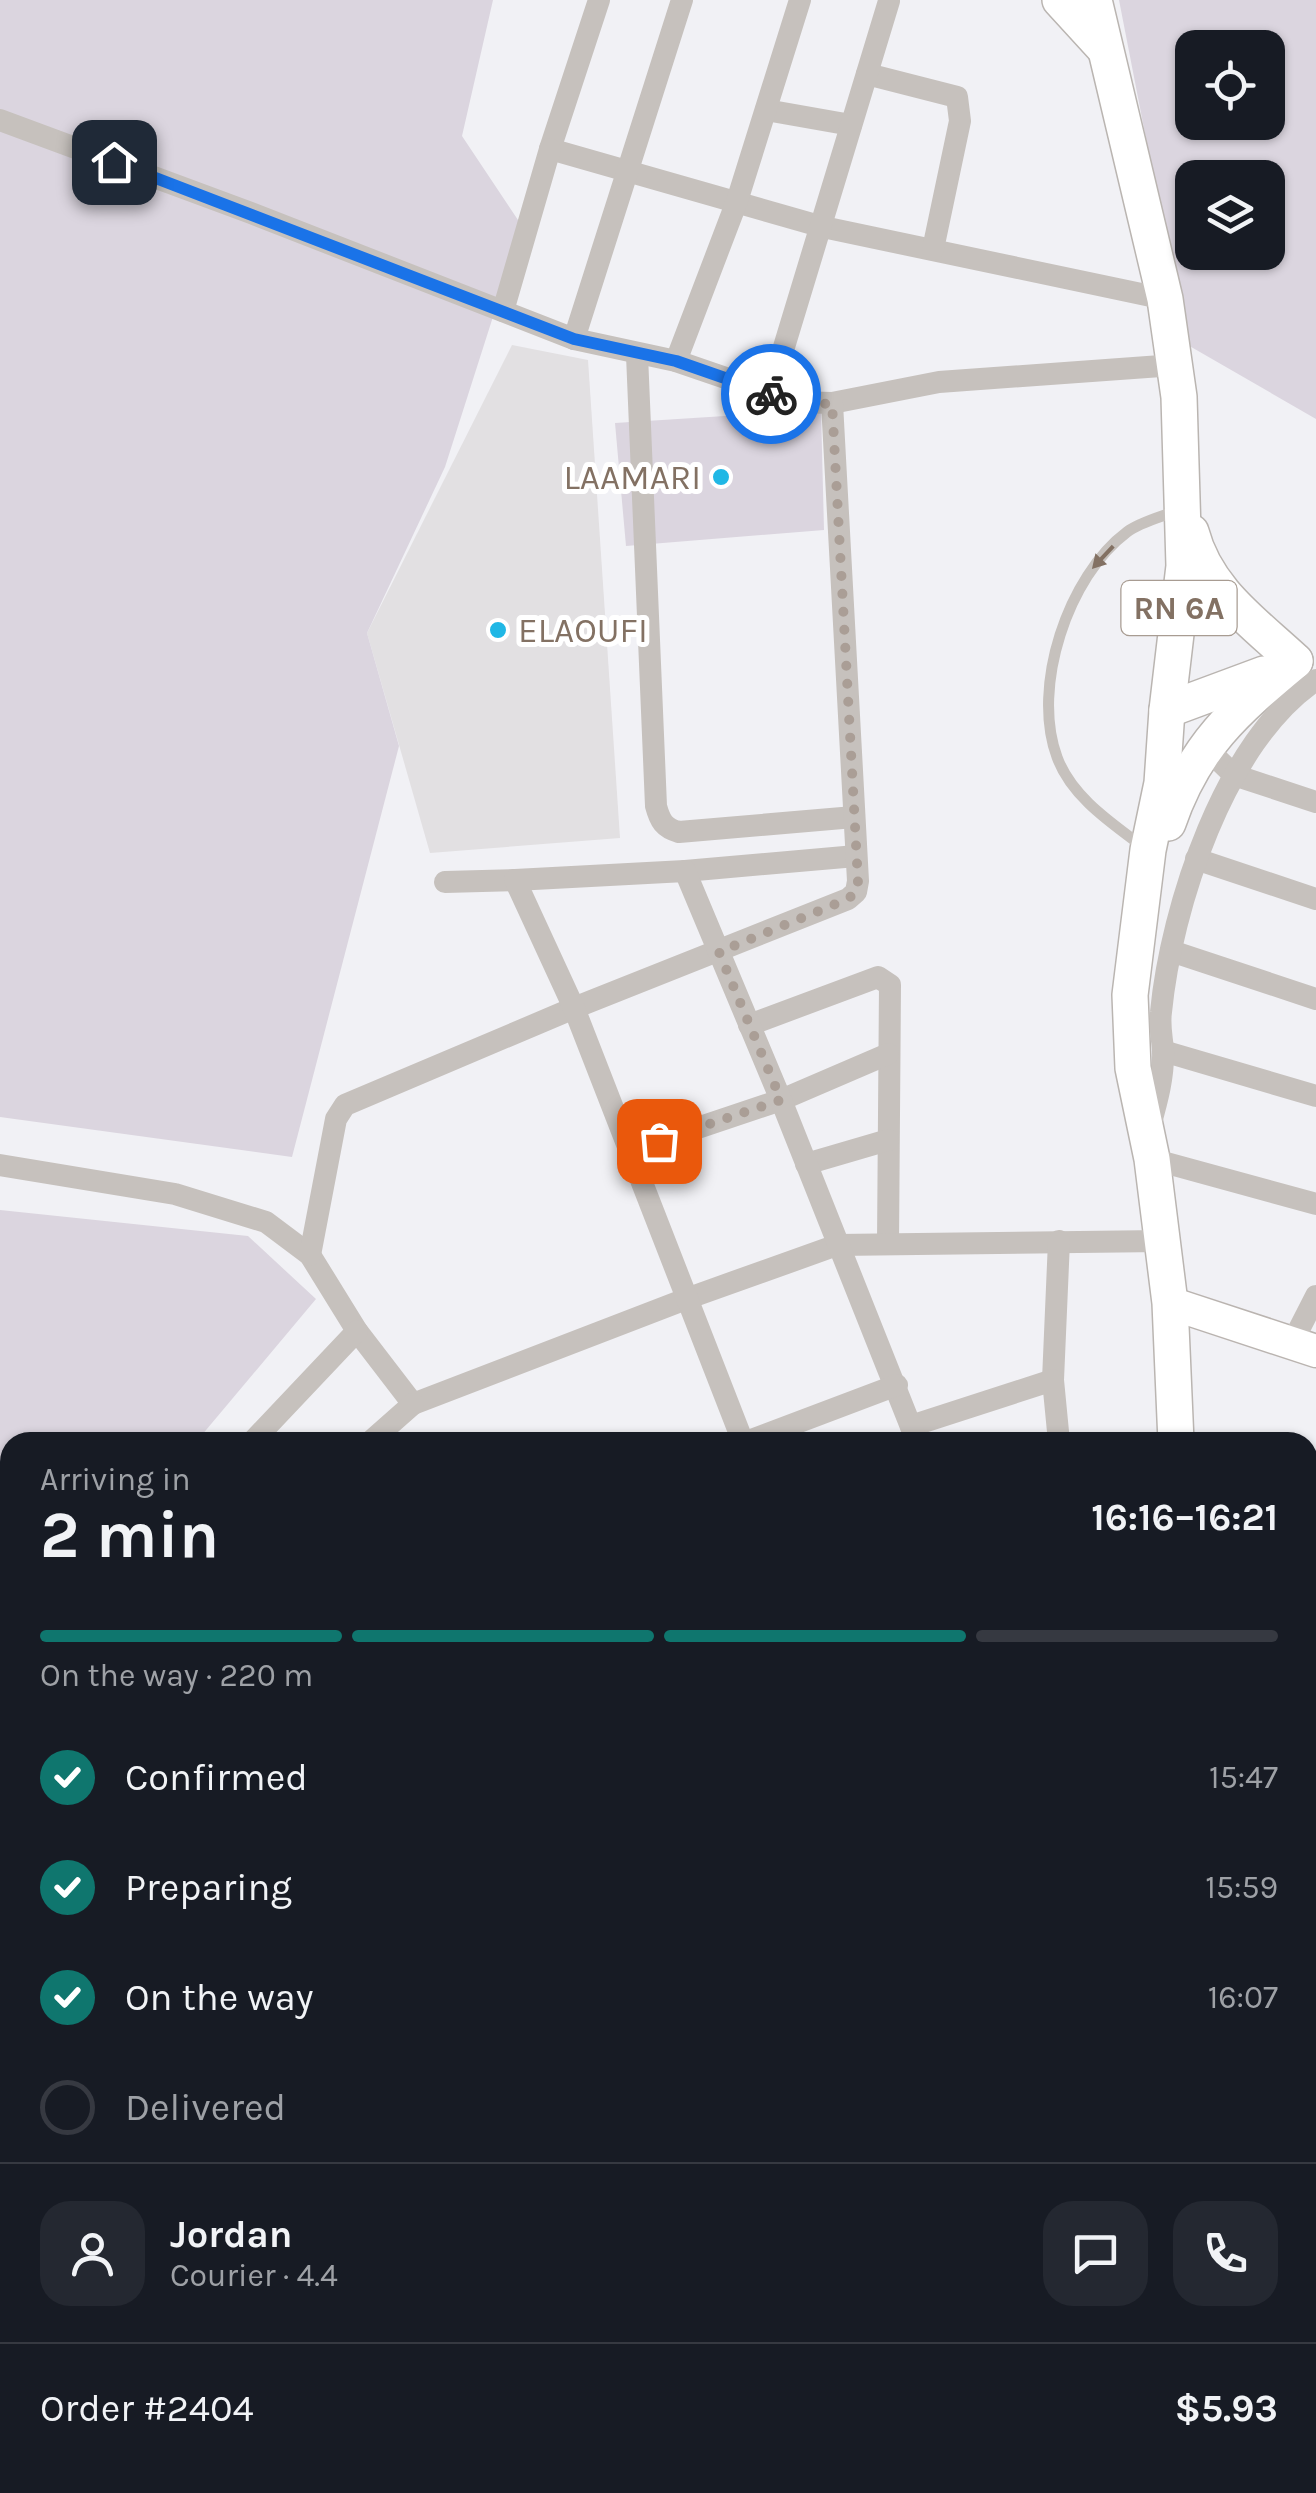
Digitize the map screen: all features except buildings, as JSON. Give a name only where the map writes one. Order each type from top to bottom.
[{"type":"main road","points":[[1060,0],[1104,48]]},
{"type":"main road","name":"RN 6A","points":[[1094,0],[1165,300],[1175,365],[1185,507],[1184,566],[1162,783],[1142,900]]},
{"type":"main road","points":[[1185,507],[1197,554],[1208,576],[1233,606],[1309,664]]},
{"type":"main road","points":[[1167,710],[1309,664]]},
{"type":"main road","points":[[1176,1432],[1170,1303],[1150,1147],[1133,1068],[1130,996],[1142,900],[1173,808],[1205,747],[1225,720],[1309,664]]},
{"type":"street","points":[[503,311],[599,0]]},
{"type":"street","points":[[574,339],[682,0]]},
{"type":"street","points":[[676,361],[737,202],[800,0]]},
{"type":"street","points":[[770,393],[889,1]]},
{"type":"street","points":[[867,74],[956,97],[960,121],[934,249]]},
{"type":"street","points":[[766,110],[851,125]]},
{"type":"street","points":[[0,120],[574,339],[676,361],[796,402],[832,403],[940,382],[1175,365]]},
{"type":"street","points":[[550,149],[823,227],[1165,300]]},
{"type":"street","points":[[637,355],[655,787],[660,819],[667,828],[679,832],[854,817]]},
{"type":"street","points":[[310,1255],[336,1119],[345,1105],[848,899],[856,892],[832,403]]},
{"type":"street","points":[[1309,664],[1300,692],[1268,725],[1234,775],[1196,859],[1171,951],[1161,1011],[1160,1092],[1150,1147],[1316,1204]]},
{"type":"street","points":[[1205,747],[1234,775],[1316,802]]},
{"type":"street","points":[[445,882],[685,871],[856,856]]},
{"type":"street","points":[[1196,859],[1316,899]]},
{"type":"street","points":[[685,871],[913,1432]]},
{"type":"street","points":[[515,880],[574,1008],[741,1432]]},
{"type":"street","points":[[1171,951],[1316,999]]},
{"type":"street","points":[[749,1025],[878,977],[890,985],[888,1243]]},
{"type":"street","points":[[1163,1051],[1316,1096]]},
{"type":"street","points":[[629,1152],[781,1100],[888,1054]]},
{"type":"street","points":[[806,1164],[888,1140]]},
{"type":"street","points":[[0,1164],[191,1198],[266,1222],[310,1255],[357,1331],[413,1404]]},
{"type":"street","points":[[381,1432],[413,1404],[837,1245],[1162,1241]]},
{"type":"street","points":[[1058,1432],[1052,1380],[1059,1242]]},
{"type":"street","points":[[1170,1303],[1304,1347],[1316,1296]]},
{"type":"street","points":[[261,1432],[357,1331]]},
{"type":"street","points":[[919,1432],[1052,1380]]},
{"type":"street","points":[[772,1432],[897,1386]]},
{"type":"lane","points":[[1148,850],[1104,818],[1071,783],[1057,757],[1049,706],[1051,682],[1072,600],[1092,568],[1128,531],[1185,507]]},
{"type":"shaded area","points":[[0,0],[493,0],[462,136],[522,226],[445,467],[367,633],[399,746],[292,1157],[0,1117]]},
{"type":"shaded area","points":[[1119,0],[1316,0],[1316,419],[1186,344]]},
{"type":"shaded area","points":[[512,345],[588,360],[620,838],[430,853],[367,633]]},
{"type":"shaded area","name":"LAAMARI","points":[[821,410],[824,530],[626,546],[615,423]]},
{"type":"shaded area","points":[[0,1210],[248,1236],[316,1299],[204,1432],[0,1432]]},
{"type":"way so far","points":[[659,1141],[781,1100],[719,952],[848,899],[856,892],[858,881],[832,403],[813,405],[771,394]]},
{"type":"place","name":"LAAMARI","points":[[721,477]]},
{"type":"place","name":"ELAOUFI","points":[[498,630]]},
{"type":"route","points":[[114,162],[574,339],[676,361],[771,394]]}]
